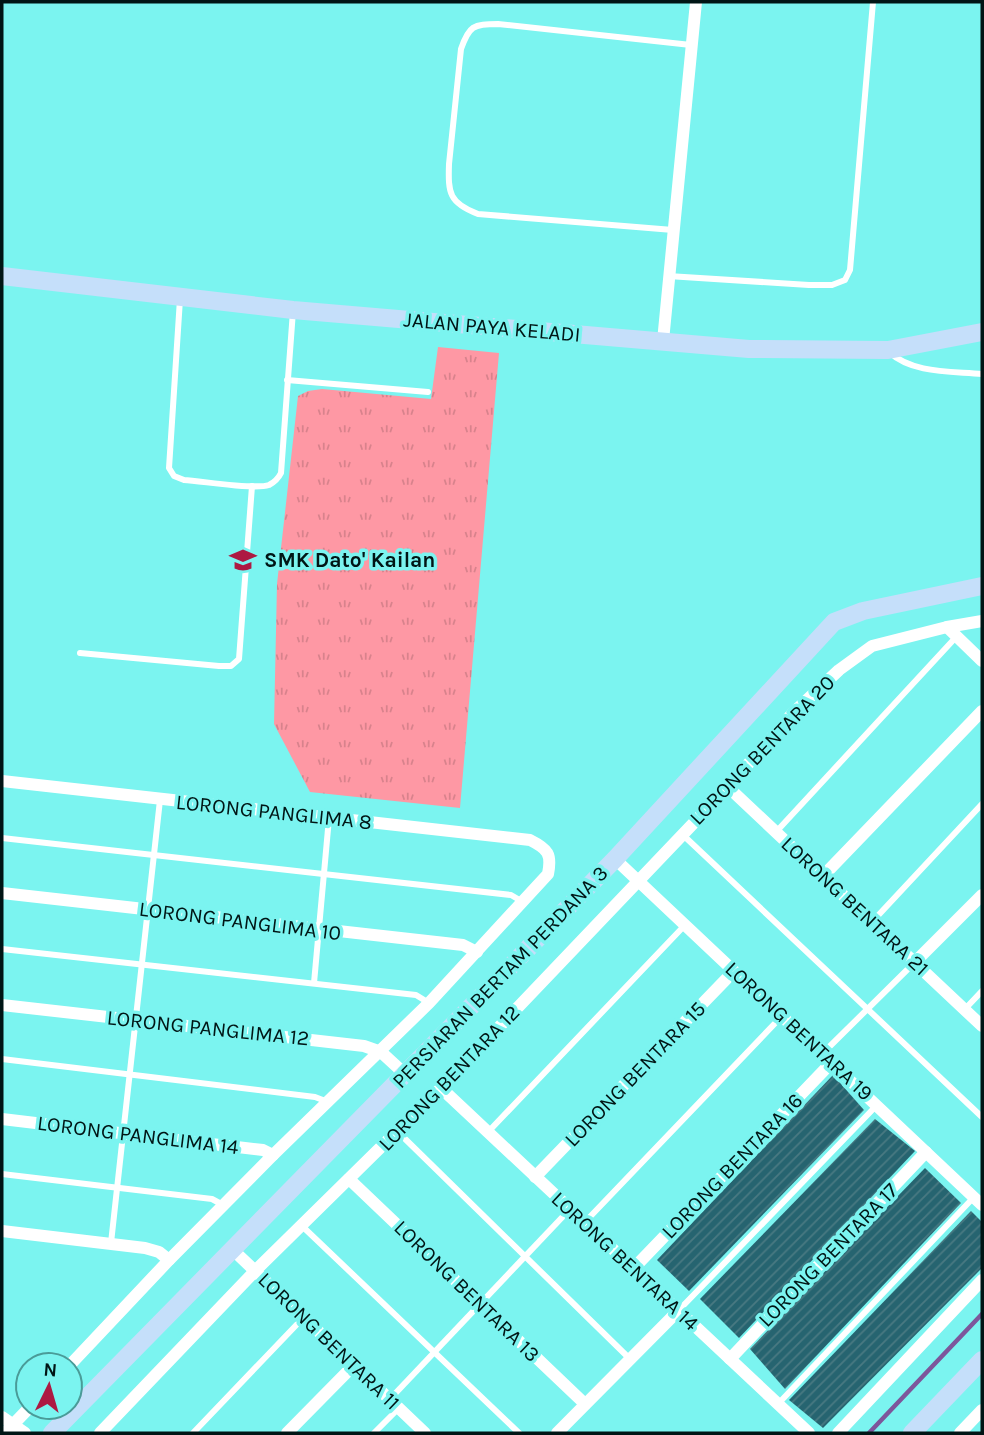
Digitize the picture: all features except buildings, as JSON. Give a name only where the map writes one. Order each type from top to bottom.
[{"type":"street","points":[[663,341],[696,2]]},
{"type":"street","name":"JALAN PAYA KELADI","points":[[2,276],[293,310],[748,349],[888,350],[982,332]]},
{"type":"street","name":"PERSIARAN BERTAM PERDANA 3","points":[[52,1433],[615,859],[834,622],[863,611],[982,586]]},
{"type":"street","name":"LORONG BENTARA 20","points":[[638,880],[728,787],[792,714],[839,670],[872,646],[982,621]]},
{"type":"street","points":[[947,627],[982,661]]},
{"type":"street","points":[[823,876],[982,711]]},
{"type":"street","name":"LORONG PANGLIMA 8","points":[[2,781],[530,840],[544,847],[551,860],[548,874],[524,902]]},
{"type":"street","name":"LORONG BENTARA 21","points":[[728,787],[982,1026]]},
{"type":"street","name":"LORONG BENTARA 19","points":[[615,859],[978,1201]]},
{"type":"street","name":"LORONG BENTARA 12","points":[[100,1433],[255,1271],[441,1088],[638,880]]},
{"type":"street","name":"LORONG PANGLIMA 10","points":[[2,893],[463,945],[477,952]]},
{"type":"street","points":[[915,962],[982,895]]},
{"type":"street","points":[[83,1351],[223,1205],[381,1052],[524,902]]},
{"type":"street","name":"LORONG BENTARA 15","points":[[535,1177],[734,971]]},
{"type":"street","name":"LORONG PANGLIMA 12","points":[[2,1005],[363,1046],[381,1052],[406,1075]]},
{"type":"street","name":"LORONG BENTARA 16","points":[[633,1269],[827,1058]]},
{"type":"street","name":"LORONG BENTARA 14","points":[[441,1088],[809,1433]]},
{"type":"street","name":"LORONG PANGLIMA 14","points":[[2,1119],[263,1150],[273,1156]]},
{"type":"street","name":"LORONG BENTARA 17","points":[[730,1359],[926,1152]]},
{"type":"street","name":"LORONG BENTARA 13","points":[[349,1179],[585,1404]]},
{"type":"street","points":[[2,1231],[145,1248],[159,1252],[169,1260]]},
{"type":"street","name":"LORONG BENTARA 11","points":[[232,1249],[425,1433]]},
{"type":"street","points":[[838,1433],[982,1280]]},
{"type":"street","points":[[557,1433],[678,1311]]},
{"type":"street","points":[[912,1433],[982,1360]]},
{"type":"street","points":[[287,1433],[354,1365]]},
{"type":"street","points":[[960,1433],[982,1410]]},
{"type":"street","points":[[2,1417],[10,1429],[25,1433]]},
{"type":"lane","points":[[668,275],[809,285],[832,285],[845,280],[850,270],[873,2]]},
{"type":"lane","points":[[673,230],[478,214],[460,207],[452,197],[449,164],[461,49],[467,32],[474,26],[498,24],[691,45]]},
{"type":"lane","points":[[180,297],[169,468],[174,476],[184,480],[252,486],[267,486],[277,480],[281,473],[293,310]]},
{"type":"lane","points":[[888,350],[897,359],[914,367],[982,374]]},
{"type":"lane","points":[[287,380],[428,392]]},
{"type":"lane","points":[[80,653],[232,666],[239,659],[252,486]]},
{"type":"lane","points":[[776,832],[957,636]]},
{"type":"lane","points":[[111,1243],[160,800]]},
{"type":"lane","points":[[872,922],[982,804]]},
{"type":"lane","points":[[313,983],[329,818]]},
{"type":"lane","points":[[682,834],[982,1117]]},
{"type":"lane","points":[[2,838],[511,895],[524,902]]},
{"type":"lane","points":[[488,1132],[685,925]]},
{"type":"lane","points":[[2,949],[416,995],[429,1003]]},
{"type":"lane","points":[[827,1058],[867,1009],[915,962]]},
{"type":"lane","points":[[965,1009],[982,991]]},
{"type":"lane","points":[[584,1223],[782,1016]]},
{"type":"lane","points":[[2,1059],[315,1097],[328,1102]]},
{"type":"lane","points":[[678,1311],[877,1105]]},
{"type":"lane","points":[[397,1131],[630,1359]]},
{"type":"lane","points":[[2,1174],[212,1199],[223,1205]]},
{"type":"lane","points":[[778,1404],[978,1201]]},
{"type":"lane","points":[[374,1433],[434,1352],[570,1209]]},
{"type":"lane","points":[[302,1225],[519,1433]]},
{"type":"lane","points":[[193,1433],[304,1318]]},
{"type":"green space","points":[[438,347],[499,353],[460,808],[310,792],[274,724],[277,584],[298,396],[322,389],[431,399]]},
{"type":"waterway","points":[[869,1433],[982,1314]]},
{"type":"place","name":"SMK Dato' Kailan","points":[[243,560]]}]
